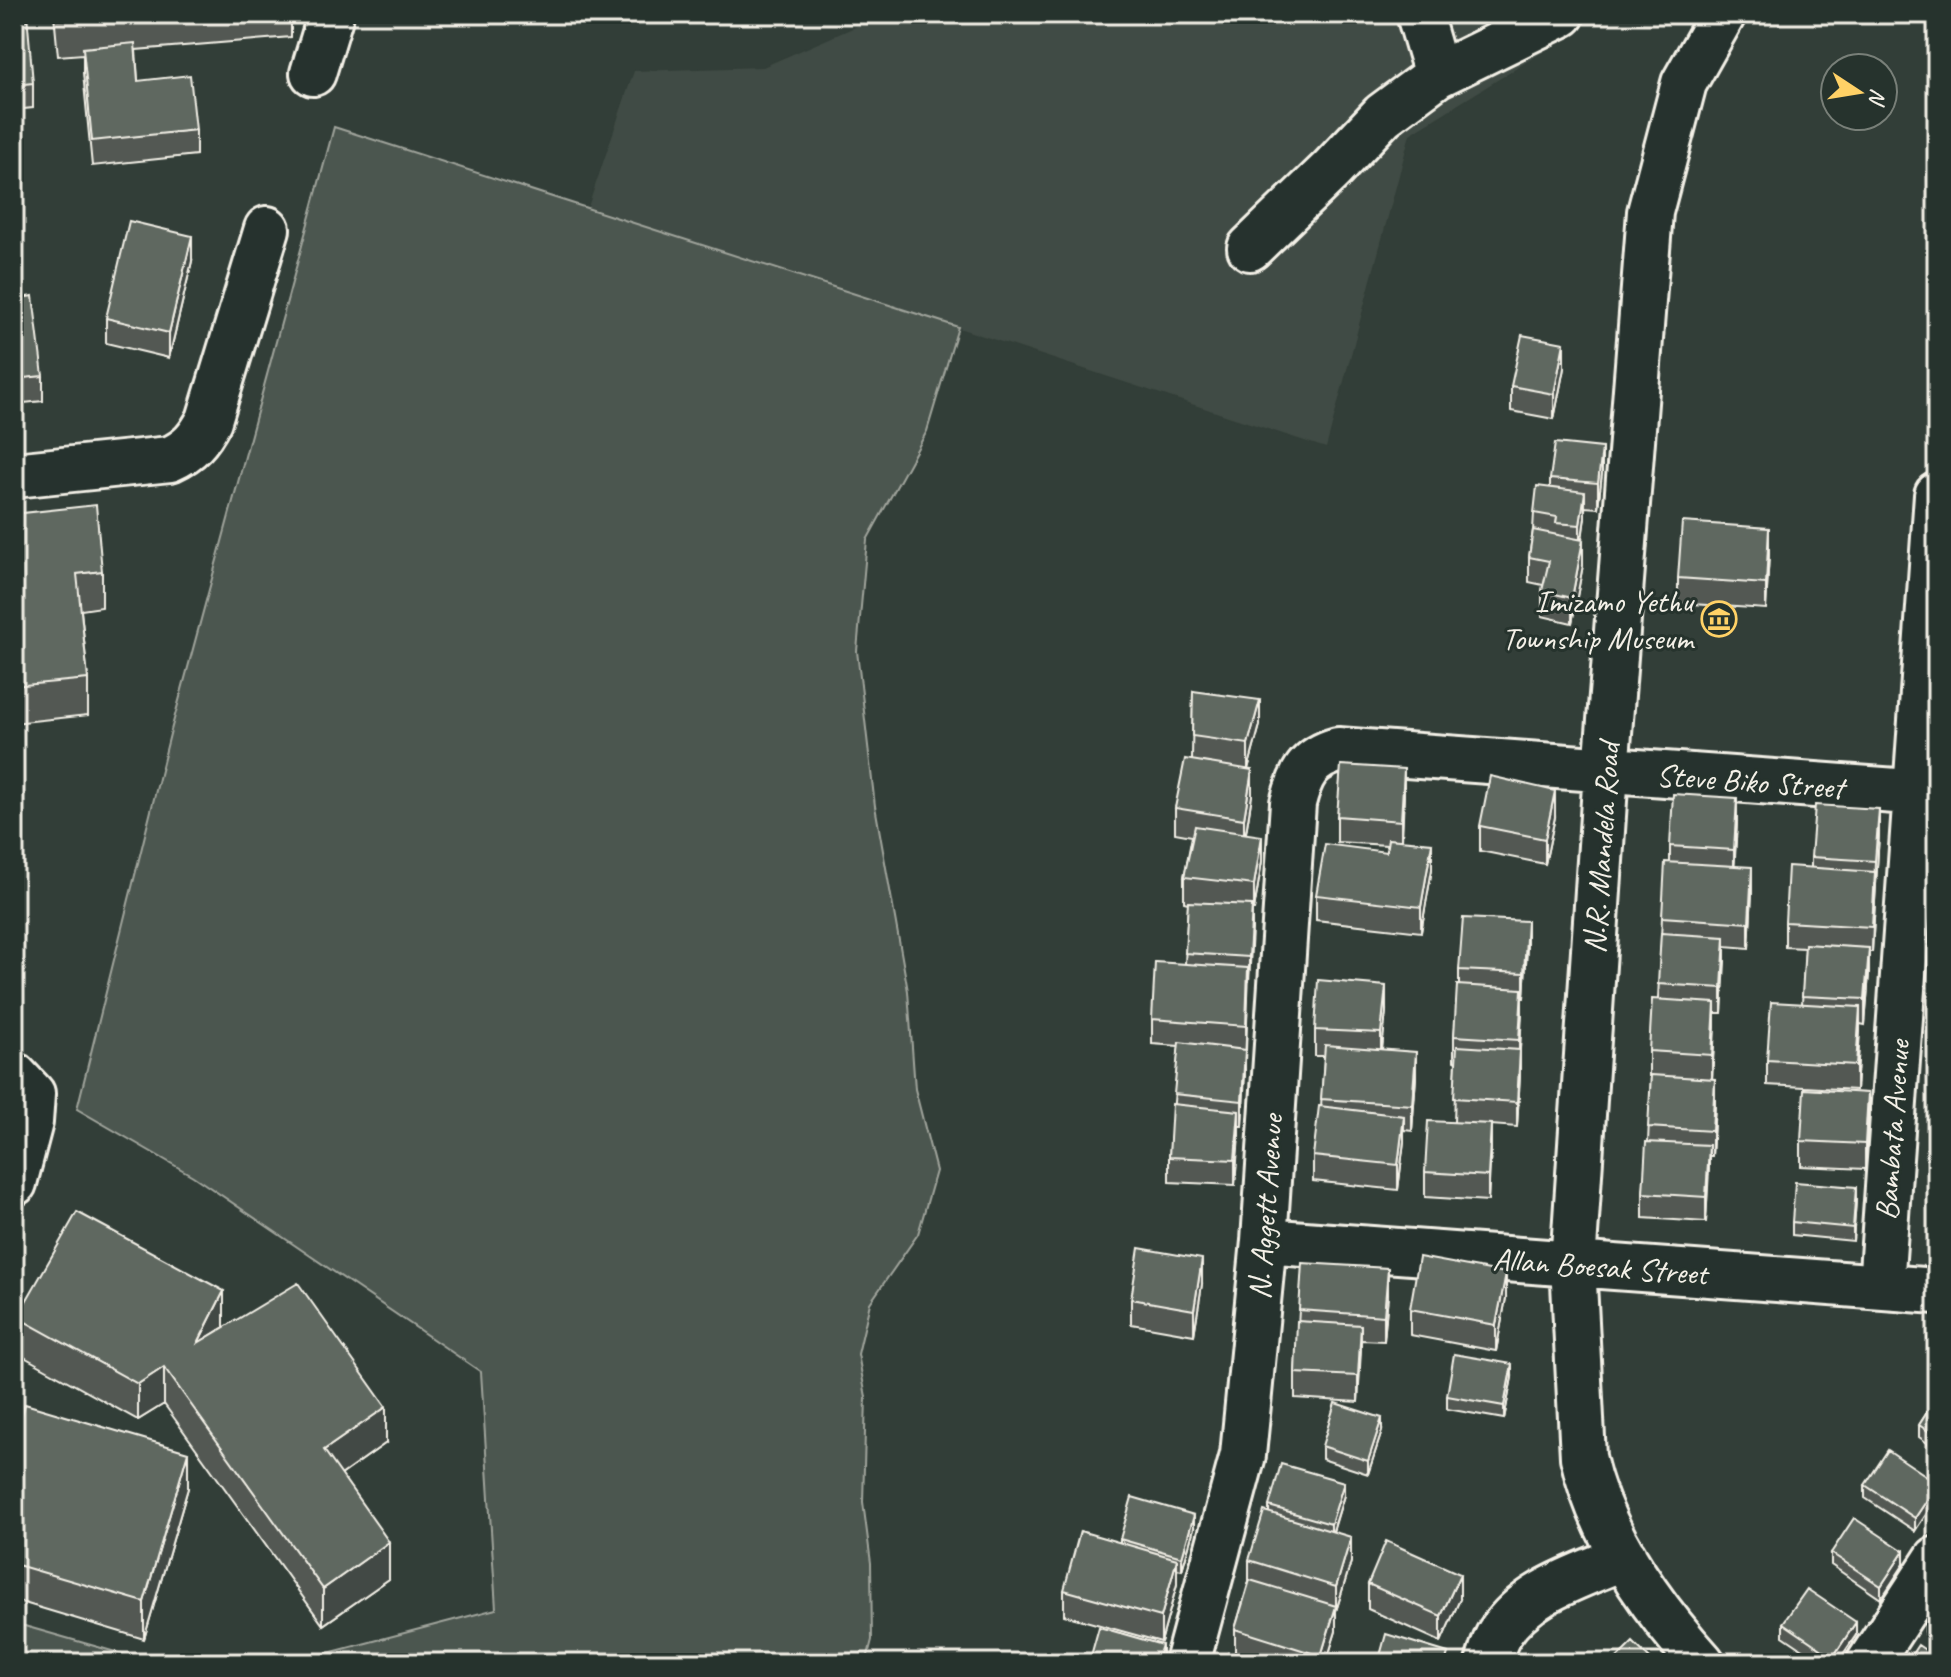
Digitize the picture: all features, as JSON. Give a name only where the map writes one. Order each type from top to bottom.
[{"type":"street","points":[[313,73],[331,14]]},
{"type":"street","points":[[1419,14],[1437,75]]},
{"type":"street","points":[[1250,248],[1383,115],[1437,75],[1562,14]]},
{"type":"street","name":"N.R. Mandela Road","points":[[1702,1663],[1672,1630],[1613,1541],[1589,1486],[1583,1457],[1573,1264],[1606,771],[1650,212],[1684,83],[1723,14]]},
{"type":"street","points":[[14,475],[170,459],[186,451],[199,439],[209,420],[267,229]]},
{"type":"street","name":"Bambata Avenue","points":[[1881,1286],[1927,794],[1937,495]]},
{"type":"street","name":"Steve Biko Street","points":[[1323,754],[1338,750],[1927,794]]},
{"type":"street","name":"N. Aggett Avenue","points":[[1187,1663],[1243,1455],[1264,1241],[1293,803],[1299,779],[1309,764],[1323,754]]},
{"type":"street","points":[[14,1075],[32,1094],[30,1122],[14,1183]]},
{"type":"street","name":"Allan Boesak Street","points":[[1264,1241],[1937,1291]]},
{"type":"street","points":[[1488,1663],[1498,1636],[1515,1613],[1540,1594],[1624,1557]]},
{"type":"street","points":[[1869,1663],[1937,1559]]},
{"type":"shaded area","points":[[885,14],[1128,14],[1231,26],[1235,14],[1562,14],[1570,35],[1410,134],[1326,448],[588,207],[634,71],[763,67]]},
{"type":"shaded area","points":[[334,127],[958,327],[927,431],[867,540],[857,651],[875,806],[908,991],[915,1089],[936,1171],[918,1234],[870,1303],[858,1354],[866,1397],[863,1502],[871,1563],[872,1640],[866,1663],[290,1663],[496,1609],[481,1372],[193,1176],[77,1109],[170,734]]},
{"type":"shaded area","points":[[14,1623],[154,1663],[14,1663]]},
{"type":"building","points":[[14,14],[27,14],[33,83],[14,85]]},
{"type":"building","points":[[57,14],[127,14],[58,20]]},
{"type":"building","points":[[135,43],[138,81],[190,75],[196,130],[92,141],[83,48]]},
{"type":"building","points":[[129,221],[192,236],[169,333],[106,318]]},
{"type":"building","points":[[33,296],[43,376],[14,379],[14,299]]},
{"type":"building","points":[[1522,335],[1564,343],[1554,394],[1511,386]]},
{"type":"building","points":[[1555,443],[1602,448],[1598,483],[1550,479]]},
{"type":"building","points":[[1537,486],[1585,492],[1580,525],[1556,523],[1557,517],[1534,513]]},
{"type":"building","points":[[96,505],[102,571],[77,574],[88,679],[14,686],[14,514]]},
{"type":"building","points":[[1682,522],[1769,528],[1766,584],[1678,578]]},
{"type":"building","points":[[1533,530],[1583,540],[1572,598],[1542,591],[1549,561],[1529,557]]},
{"type":"building","points":[[1193,691],[1260,700],[1248,744],[1192,736]]},
{"type":"building","points":[[1185,759],[1252,770],[1244,819],[1175,808]]},
{"type":"building","points":[[1341,765],[1404,769],[1401,821],[1337,816]]},
{"type":"building","points":[[1490,776],[1555,791],[1545,839],[1480,826]]},
{"type":"building","points":[[1673,794],[1737,798],[1734,850],[1670,846]]},
{"type":"building","points":[[1815,805],[1879,809],[1875,861],[1811,857]]},
{"type":"building","points":[[1195,826],[1262,836],[1254,885],[1184,877]]},
{"type":"building","points":[[1388,839],[1432,843],[1421,907],[1316,895],[1325,844],[1386,852]]},
{"type":"building","points":[[1665,862],[1752,867],[1749,923],[1662,917]]},
{"type":"building","points":[[1788,866],[1875,872],[1872,927],[1785,922]]},
{"type":"building","points":[[1188,902],[1252,905],[1249,957],[1185,953]]},
{"type":"building","points":[[1463,918],[1527,921],[1524,973],[1459,970]]},
{"type":"building","points":[[1661,933],[1725,937],[1722,988],[1658,984]]},
{"type":"building","points":[[1805,944],[1869,948],[1865,999],[1802,996]]},
{"type":"building","points":[[1155,962],[1248,968],[1246,1026],[1152,1019]]},
{"type":"building","points":[[1318,980],[1386,986],[1381,1033],[1315,1030]]},
{"type":"building","points":[[1457,985],[1522,989],[1519,1040],[1454,1036]]},
{"type":"building","points":[[1652,999],[1715,1003],[1712,1055],[1649,1051]]},
{"type":"building","points":[[1771,1002],[1860,1007],[1856,1065],[1767,1060]]},
{"type":"building","points":[[1179,1042],[1245,1050],[1242,1101],[1174,1094]]},
{"type":"building","points":[[1325,1045],[1416,1052],[1412,1105],[1321,1099]]},
{"type":"building","points":[[1457,1046],[1520,1050],[1517,1102],[1454,1098]]},
{"type":"building","points":[[1651,1075],[1715,1079],[1712,1131],[1648,1127]]},
{"type":"building","points":[[1804,1089],[1868,1093],[1865,1144],[1801,1141]]},
{"type":"building","points":[[1172,1104],[1239,1111],[1235,1160],[1169,1157]]},
{"type":"building","points":[[1319,1106],[1404,1116],[1398,1165],[1313,1156]]},
{"type":"building","points":[[1428,1121],[1491,1124],[1488,1176],[1425,1172]]},
{"type":"building","points":[[1646,1142],[1709,1145],[1706,1197],[1643,1193]]},
{"type":"building","points":[[1795,1182],[1856,1187],[1853,1228],[1792,1222]]},
{"type":"building","points":[[77,1212],[224,1291],[198,1343],[298,1283],[386,1407],[324,1450],[389,1542],[323,1589],[164,1367],[138,1384],[17,1317]]},
{"type":"building","points":[[1139,1248],[1202,1259],[1194,1310],[1131,1299]]},
{"type":"building","points":[[1419,1257],[1506,1273],[1496,1325],[1410,1309]]},
{"type":"building","points":[[1302,1263],[1388,1268],[1384,1316],[1299,1310]]},
{"type":"building","points":[[1297,1321],[1361,1325],[1358,1376],[1295,1373]]},
{"type":"building","points":[[1937,1327],[1937,1345],[1928,1338]]},
{"type":"building","points":[[1454,1354],[1512,1364],[1504,1406],[1447,1396]]},
{"type":"building","points":[[1937,1397],[1937,1437],[1919,1425]]},
{"type":"building","points":[[1335,1403],[1382,1418],[1368,1461],[1322,1446]]},
{"type":"building","points":[[25,1404],[188,1452],[144,1602],[14,1564],[14,1443]]},
{"type":"building","points":[[1888,1450],[1937,1483],[1915,1518],[1865,1485]]},
{"type":"building","points":[[1281,1464],[1344,1482],[1331,1524],[1269,1506]]},
{"type":"building","points":[[1132,1497],[1194,1515],[1182,1557],[1120,1539]]},
{"type":"building","points":[[1264,1511],[1351,1537],[1336,1587],[1249,1560]]},
{"type":"building","points":[[1854,1518],[1904,1551],[1881,1586],[1831,1553]]},
{"type":"building","points":[[1080,1531],[1177,1559],[1161,1617],[1064,1590]]},
{"type":"building","points":[[1386,1541],[1460,1574],[1441,1616],[1368,1584]]},
{"type":"building","points":[[1250,1580],[1336,1606],[1321,1656],[1235,1629]]},
{"type":"building","points":[[1807,1589],[1856,1622],[1833,1657],[1783,1623]]},
{"type":"building","points":[[1937,1604],[1937,1630],[1925,1622]]},
{"type":"building","points":[[1099,1627],[1162,1645],[1156,1663],[1089,1663]]},
{"type":"building","points":[[1386,1634],[1448,1653],[1445,1663],[1378,1663]]},
{"type":"building","points":[[1633,1642],[1654,1663],[1612,1663]]},
{"type":"building","points":[[1918,1645],[1937,1658],[1937,1663],[1906,1663]]},
{"type":"building","points":[[1228,1653],[1260,1663],[1225,1663]]},
{"type":"place","name":"Imizamo Yethu Township Museum","points":[[1719,619]]}]
